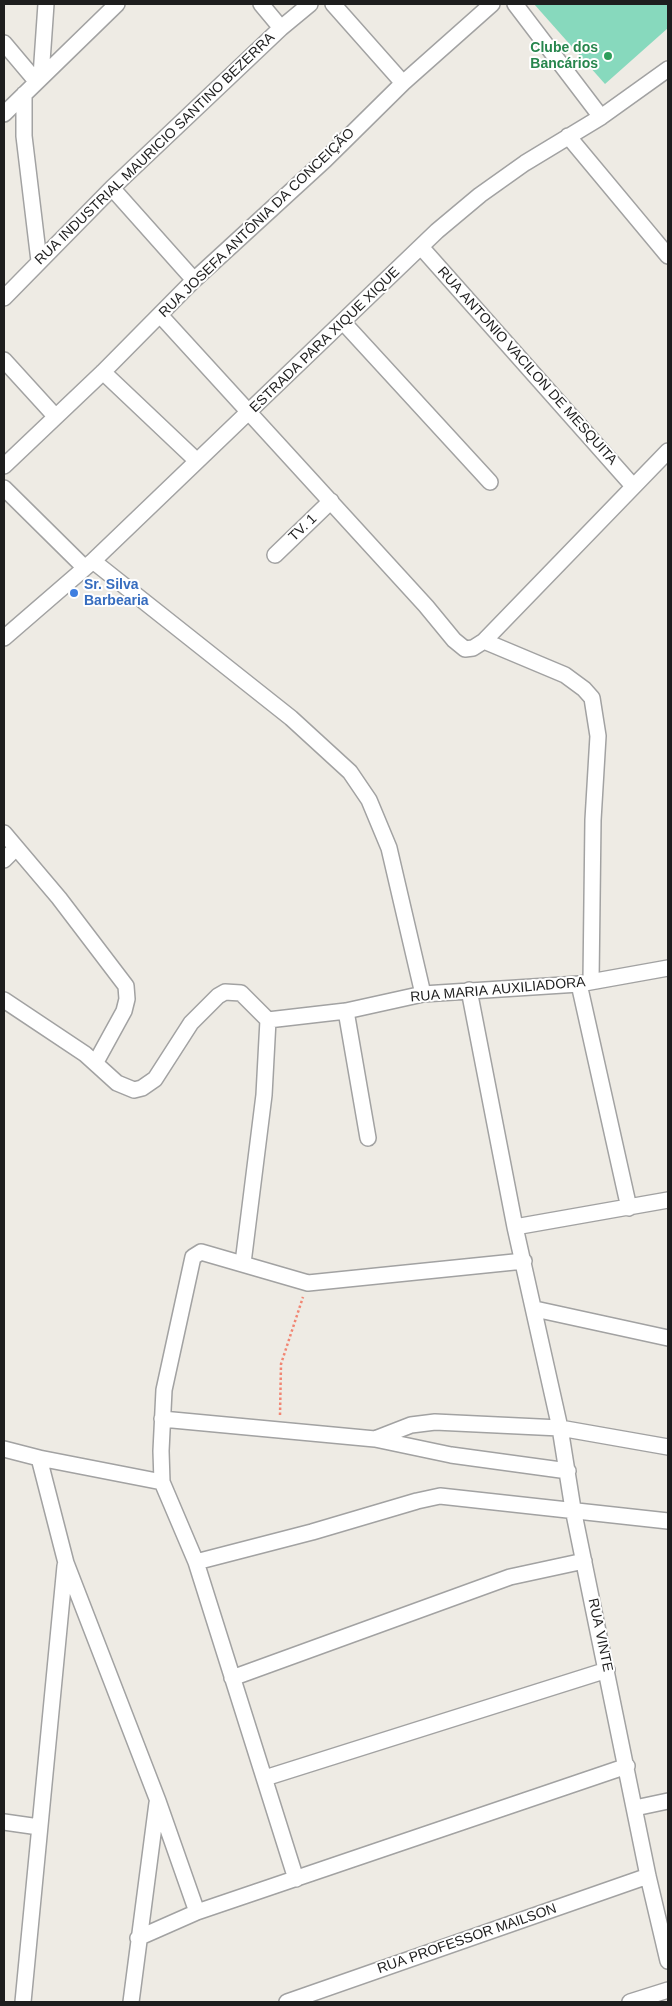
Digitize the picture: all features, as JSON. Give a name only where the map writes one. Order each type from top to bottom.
[{"type":"street","points":[[38,79],[46,4]]},
{"type":"street","points":[[4,114],[117,4]]},
{"type":"street","points":[[261,4],[281,28]]},
{"type":"street","name":"RUA INDUSTRIAL MAURICIO SANTINO BEZERRA","points":[[4,298],[112,188],[281,28],[310,4]]},
{"type":"street","points":[[333,4],[403,83]]},
{"type":"street","name":"RUA JOSEFA ANTÔNIA DA CONCEIÇÃO","points":[[4,466],[54,416],[104,372],[194,280],[325,160],[403,83],[492,4]]},
{"type":"street","points":[[515,4],[601,117]]},
{"type":"street","points":[[4,44],[38,79]]},
{"type":"street","name":"ESTRADA PARA XIQUE XIQUE","points":[[4,638],[89,564],[421,247],[480,195],[568,136],[665,77]]},
{"type":"street","points":[[24,94],[24,136],[39,261]]},
{"type":"street","points":[[568,136],[668,256]]},
{"type":"street","points":[[112,188],[194,280]]},
{"type":"street","name":"RUA ANTONIO VACILON DE MESQUITA","points":[[421,247],[632,486]]},
{"type":"street","points":[[160,315],[331,501],[462,648],[473,648],[484,641],[668,450]]},
{"type":"street","points":[[343,322],[490,482]]},
{"type":"street","points":[[4,360],[54,416]]},
{"type":"street","points":[[104,372],[197,461]]},
{"type":"street","points":[[4,488],[89,564],[291,718],[350,772],[369,800],[390,848],[424,994]]},
{"type":"street","name":"TV. 1","points":[[275,555],[331,501]]},
{"type":"street","points":[[484,641],[565,676],[584,689],[592,698],[598,736],[585,983],[629,1208]]},
{"type":"street","points":[[4,833],[59,898],[126,986],[127,999],[124,1011],[96,1062]]},
{"type":"street","points":[[4,860],[16,848]]},
{"type":"street","name":"RUA MARIA AUXILIADORA","points":[[268,1020],[346,1011],[424,994],[585,983],[668,968]]},
{"type":"street","name":"RUA VINTE","points":[[469,990],[515,1227],[535,1309],[560,1428],[573,1509],[648,1876],[668,1961]]},
{"type":"street","points":[[4,1000],[96,1062],[117,1083],[127,1088],[142,1088],[155,1079],[191,1022],[218,996],[225,992],[241,993],[268,1020],[264,1095],[243,1263]]},
{"type":"street","points":[[346,1011],[368,1138]]},
{"type":"street","points":[[515,1227],[668,1200]]},
{"type":"street","points":[[296,1879],[196,1562],[162,1482],[164,1390],[192,1257],[198,1252],[243,1263],[308,1284],[524,1261]]},
{"type":"street","points":[[535,1309],[668,1338]]},
{"type":"street","points":[[162,1418],[375,1439],[451,1455],[568,1471]]},
{"type":"street","points":[[375,1439],[411,1425],[435,1422],[560,1428],[668,1447]]},
{"type":"street","points":[[4,1449],[39,1458],[162,1482]]},
{"type":"street","points":[[39,1458],[66,1562],[158,1801],[197,1912]]},
{"type":"street","points":[[196,1562],[440,1496],[668,1520]]},
{"type":"street","points":[[232,1678],[510,1577],[584,1561]]},
{"type":"street","points":[[23,2002],[66,1562]]},
{"type":"street","points":[[265,1778],[607,1670]]},
{"type":"street","points":[[138,1938],[197,1912],[627,1766]]},
{"type":"street","points":[[131,2002],[138,1938],[158,1801]]},
{"type":"street","points":[[635,1808],[668,1801]]},
{"type":"street","points":[[4,1822],[39,1827]]},
{"type":"street","name":"RUA PROFESSOR MAILSON","points":[[287,2002],[648,1876]]},
{"type":"street","points":[[630,2002],[668,1990]]},
{"type":"path","points":[[280,1431],[281,1364],[308,1284]]},
{"type":"green space","name":"Clube dos Bancários","points":[[534,4],[668,4],[668,28],[605,84]]},
{"type":"place","name":"Clube dos Bancários","points":[[608,56]]},
{"type":"place","name":"Sr. Silva Barbearia","points":[[74,593]]}]
